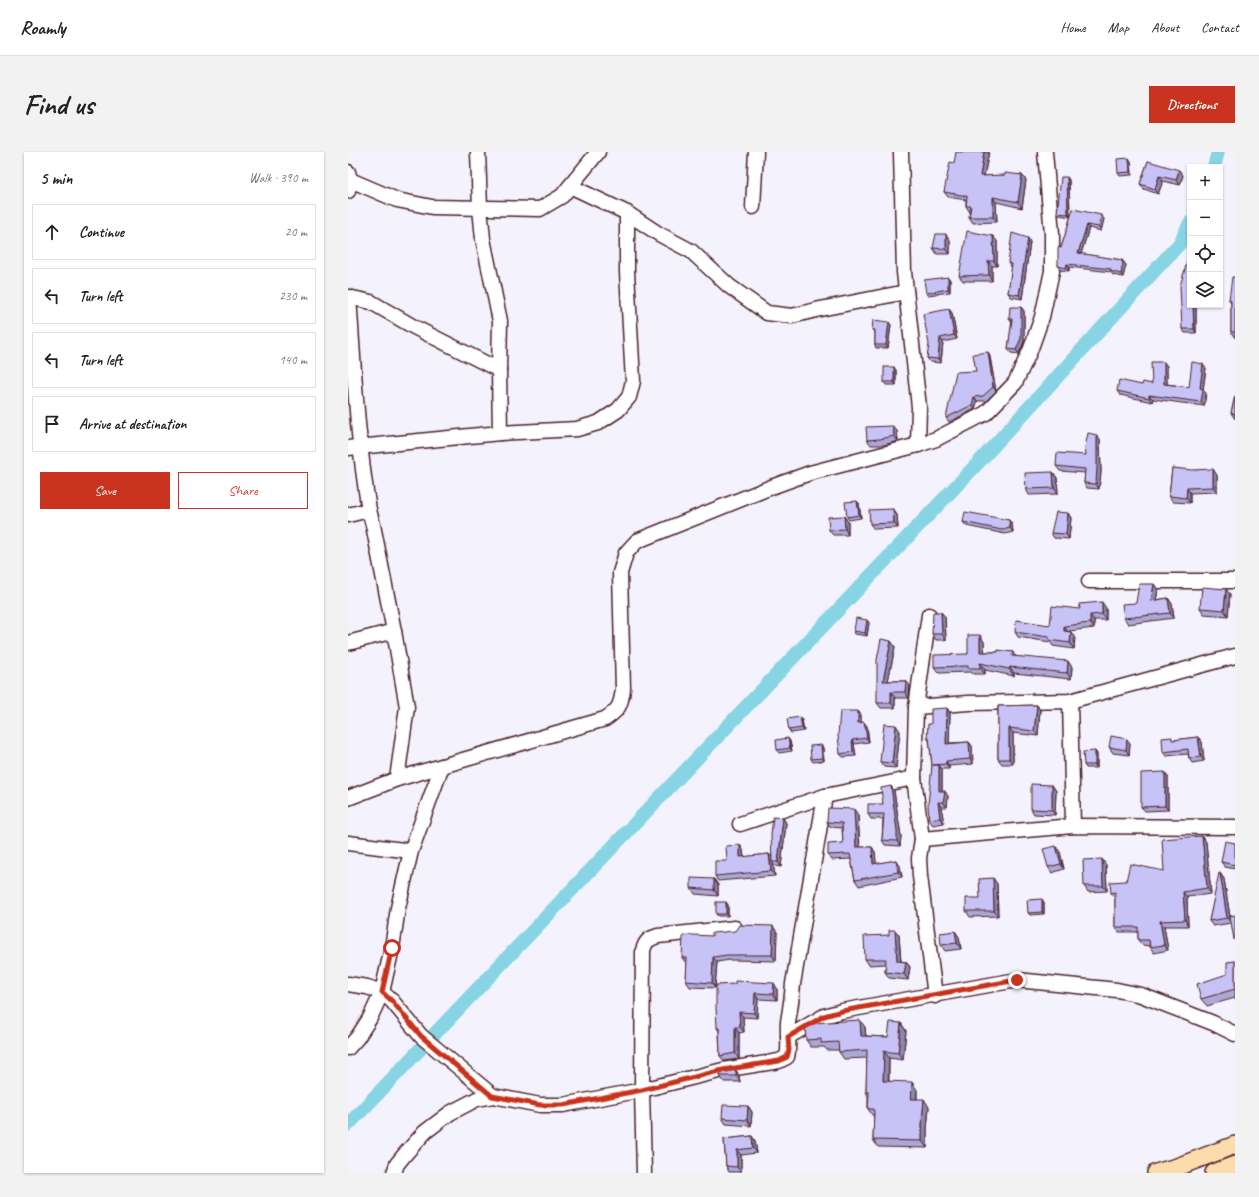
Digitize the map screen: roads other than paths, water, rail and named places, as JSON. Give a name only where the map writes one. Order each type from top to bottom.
[{"type":"main road","points":[[1156,1173],[1177,1167],[1235,1145]]},
{"type":"main road","points":[[1214,1173],[1235,1165]]},
{"type":"street","points":[[478,152],[480,208],[483,239],[500,321],[500,433]]},
{"type":"street","points":[[348,180],[398,200],[432,207],[540,210],[562,196],[598,152]]},
{"type":"street","points":[[753,207],[756,152]]},
{"type":"street","points":[[901,152],[904,272],[919,408],[918,445]]},
{"type":"street","points":[[348,798],[397,779],[605,719],[613,714],[622,702],[623,689],[620,573],[626,553],[637,540],[810,473],[936,439],[986,413],[1015,384],[1030,351],[1042,317],[1052,271],[1052,234],[1045,152]]},
{"type":"street","points":[[570,186],[627,213],[659,234],[691,252],[729,286],[767,313],[792,316],[906,292]]},
{"type":"street","points":[[354,447],[500,433],[577,429],[598,423],[618,410],[629,397],[633,381],[627,272],[627,213]]},
{"type":"street","points":[[397,779],[407,707],[373,525],[363,476],[354,447],[348,297],[371,302],[414,327],[499,370]]},
{"type":"street","points":[[348,515],[369,510]]},
{"type":"street","points":[[1089,581],[1235,581]]},
{"type":"street","points":[[929,615],[916,707],[914,778],[922,839],[920,876],[935,996]]},
{"type":"street","points":[[348,643],[394,631]]},
{"type":"street","points":[[916,707],[968,703],[1070,701],[1235,656]]},
{"type":"street","points":[[1070,701],[1073,826]]},
{"type":"street","points":[[348,1048],[357,1038],[370,1018],[382,992],[392,948],[398,908],[411,851],[442,766]]},
{"type":"street","points":[[740,824],[825,796],[914,778]]},
{"type":"street","points":[[394,1173],[397,1164],[425,1132],[450,1113],[477,1099],[492,1096],[540,1105],[563,1105],[642,1090],[723,1070],[779,1061],[787,1057],[789,1050],[788,1023],[793,984],[825,796]]},
{"type":"street","points":[[922,839],[1073,826],[1235,827]]},
{"type":"street","points":[[348,843],[411,851]]},
{"type":"street","points":[[644,1173],[642,1090],[643,950],[645,942],[650,938],[658,936],[735,928]]},
{"type":"street","points":[[788,1037],[824,1016],[836,1013],[1017,980],[1117,990],[1141,995],[1213,1023],[1235,1034]]},
{"type":"street","points":[[348,984],[367,987],[382,992],[392,1001],[421,1036],[492,1096]]},
{"type":"waterway","points":[[1215,164],[1218,152]]},
{"type":"waterway","points":[[348,1125],[978,463],[1180,243],[1187,229]]}]
